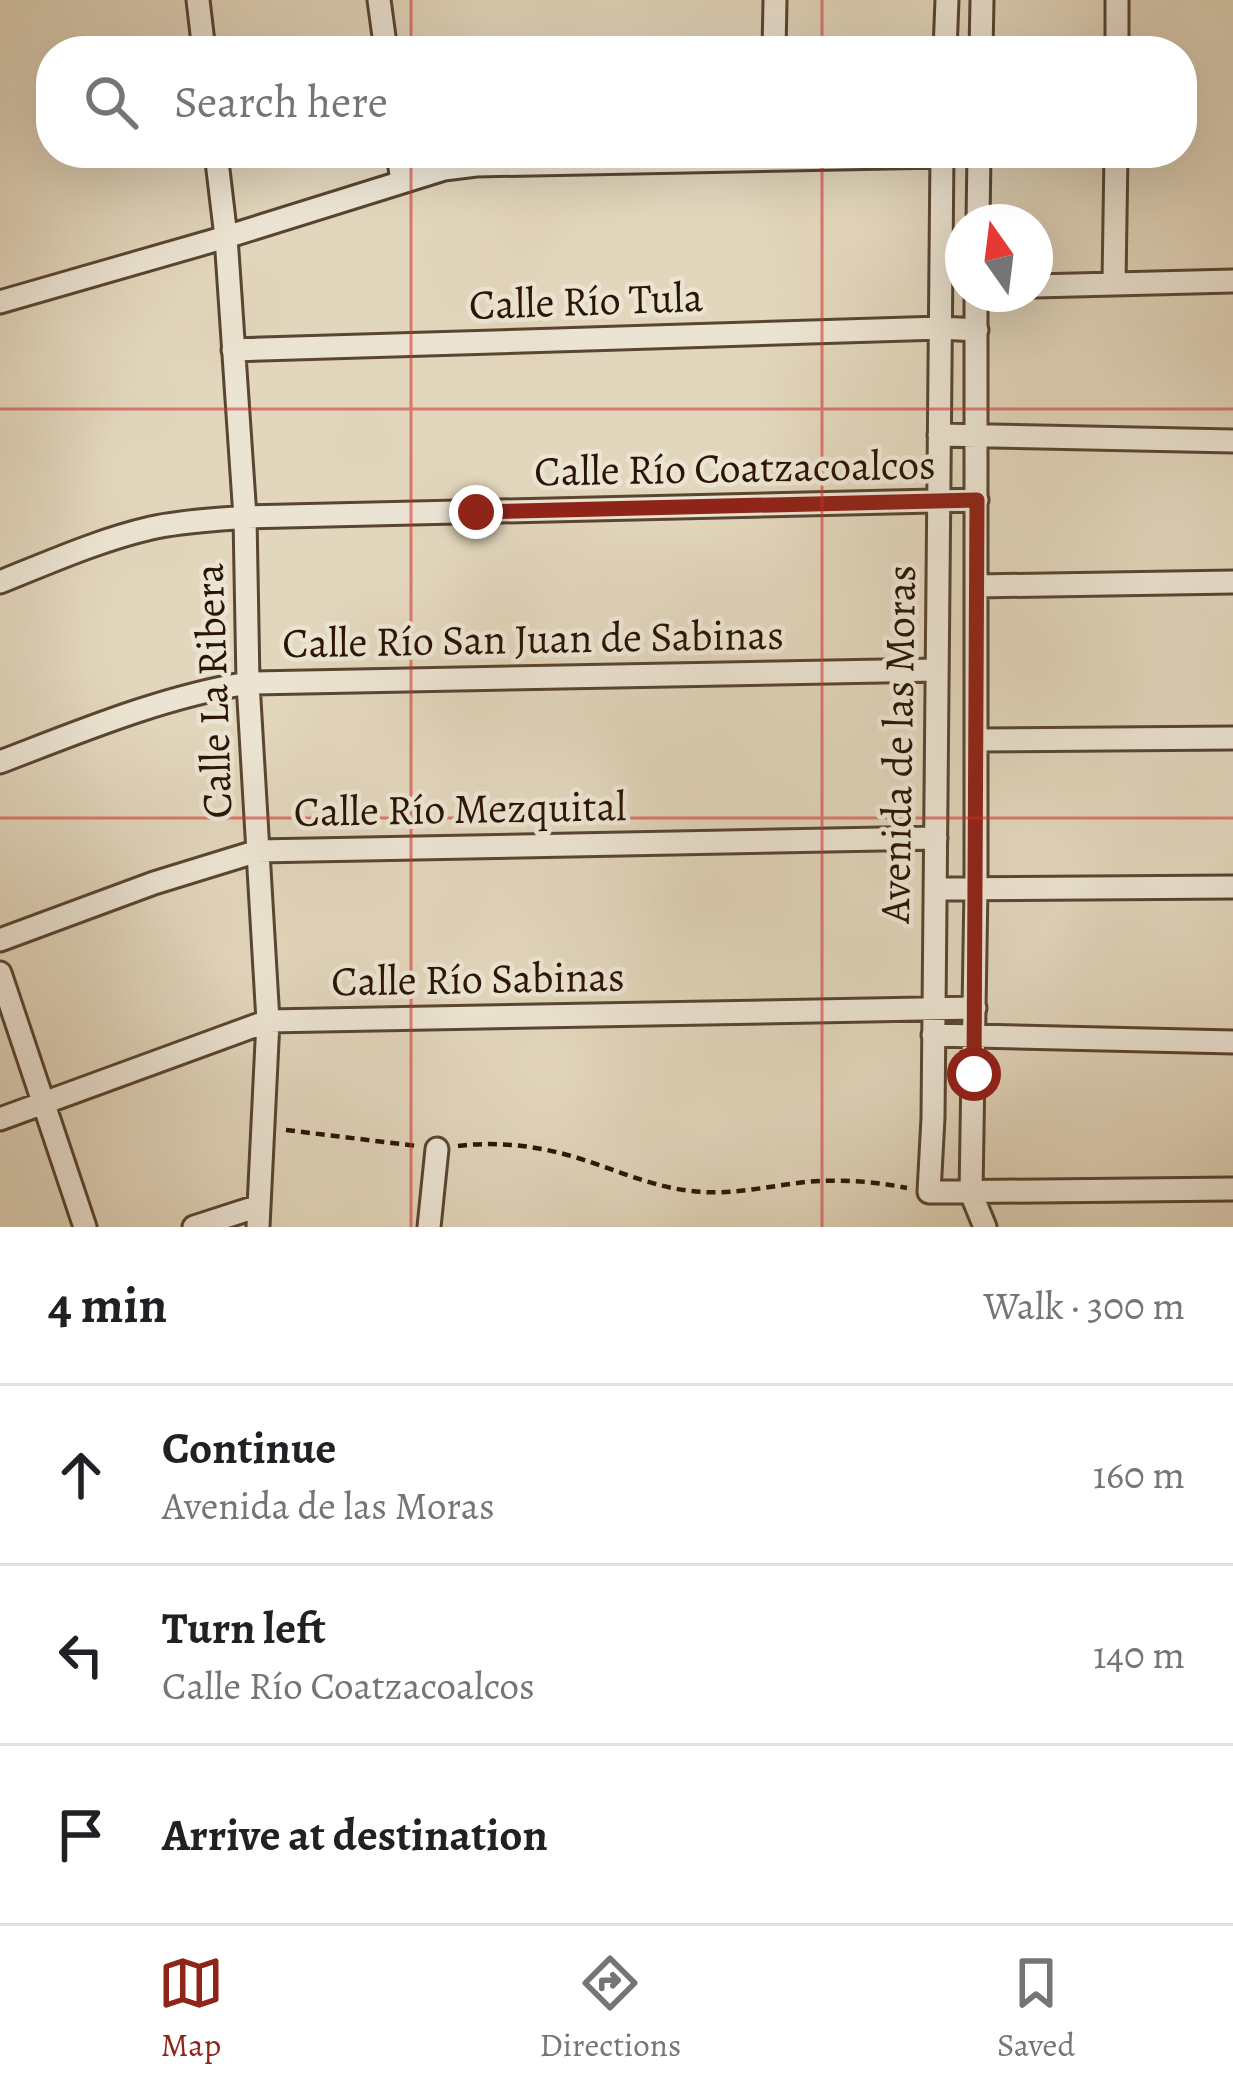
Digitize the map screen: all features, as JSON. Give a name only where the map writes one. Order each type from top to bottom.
[{"type":"street","points":[[198,0],[202,36]]},
{"type":"street","points":[[380,0],[384,36]]},
{"type":"street","points":[[774,36],[775,0]]},
{"type":"street","points":[[946,36],[947,0]]},
{"type":"street","points":[[981,36],[982,0]]},
{"type":"street","points":[[1117,0],[1117,36]]},
{"type":"street","name":"Calle La Ribera","points":[[218,168],[245,518],[248,683],[268,1021],[258,1216]]},
{"type":"street","points":[[400,168],[402,182]]},
{"type":"street","points":[[0,302],[452,168]]},
{"type":"street","name":"Avenida de las Moras","points":[[943,168],[946,204]]},
{"type":"street","points":[[978,204],[979,168]]},
{"type":"street","points":[[1114,284],[1116,168]]},
{"type":"street","points":[[1053,286],[1233,281]]},
{"type":"street","name":"Avenida de las Moras","points":[[929,1192],[940,328],[945,310]]},
{"type":"street","name":"Avenida de las Moras","points":[[976,312],[971,1193],[985,1227]]},
{"type":"street","name":"Calle Río Tula","points":[[233,350],[976,330]]},
{"type":"street","points":[[939,435],[1233,441]]},
{"type":"street","name":"Calle Río Coatzacoalcos","points":[[0,582],[151,528],[245,518],[977,500]]},
{"type":"street","points":[[977,586],[1233,582]]},
{"type":"street","name":"Calle Río San Juan de Sabinas","points":[[0,763],[199,691],[248,683],[937,670]]},
{"type":"street","points":[[976,740],[1233,738]]},
{"type":"street","name":"Calle Río Mezquital","points":[[0,940],[154,883],[258,851],[936,838]]},
{"type":"street","points":[[935,889],[1233,887]]},
{"type":"street","points":[[0,973],[85,1227]]},
{"type":"street","name":"Calle Río Sabinas","points":[[0,1119],[268,1021],[975,1008]]},
{"type":"street","points":[[933,1035],[1233,1042]]},
{"type":"street","points":[[429,1227],[437,1149]]},
{"type":"street","points":[[929,1192],[1233,1189]]},
{"type":"street","points":[[194,1227],[258,1216]]},
{"type":"path","points":[[262,1126],[437,1149],[503,1143],[535,1147],[661,1186],[701,1192],[835,1181],[929,1192]]},
{"type":"route","points":[[476,512],[977,500],[974,1074]]}]
